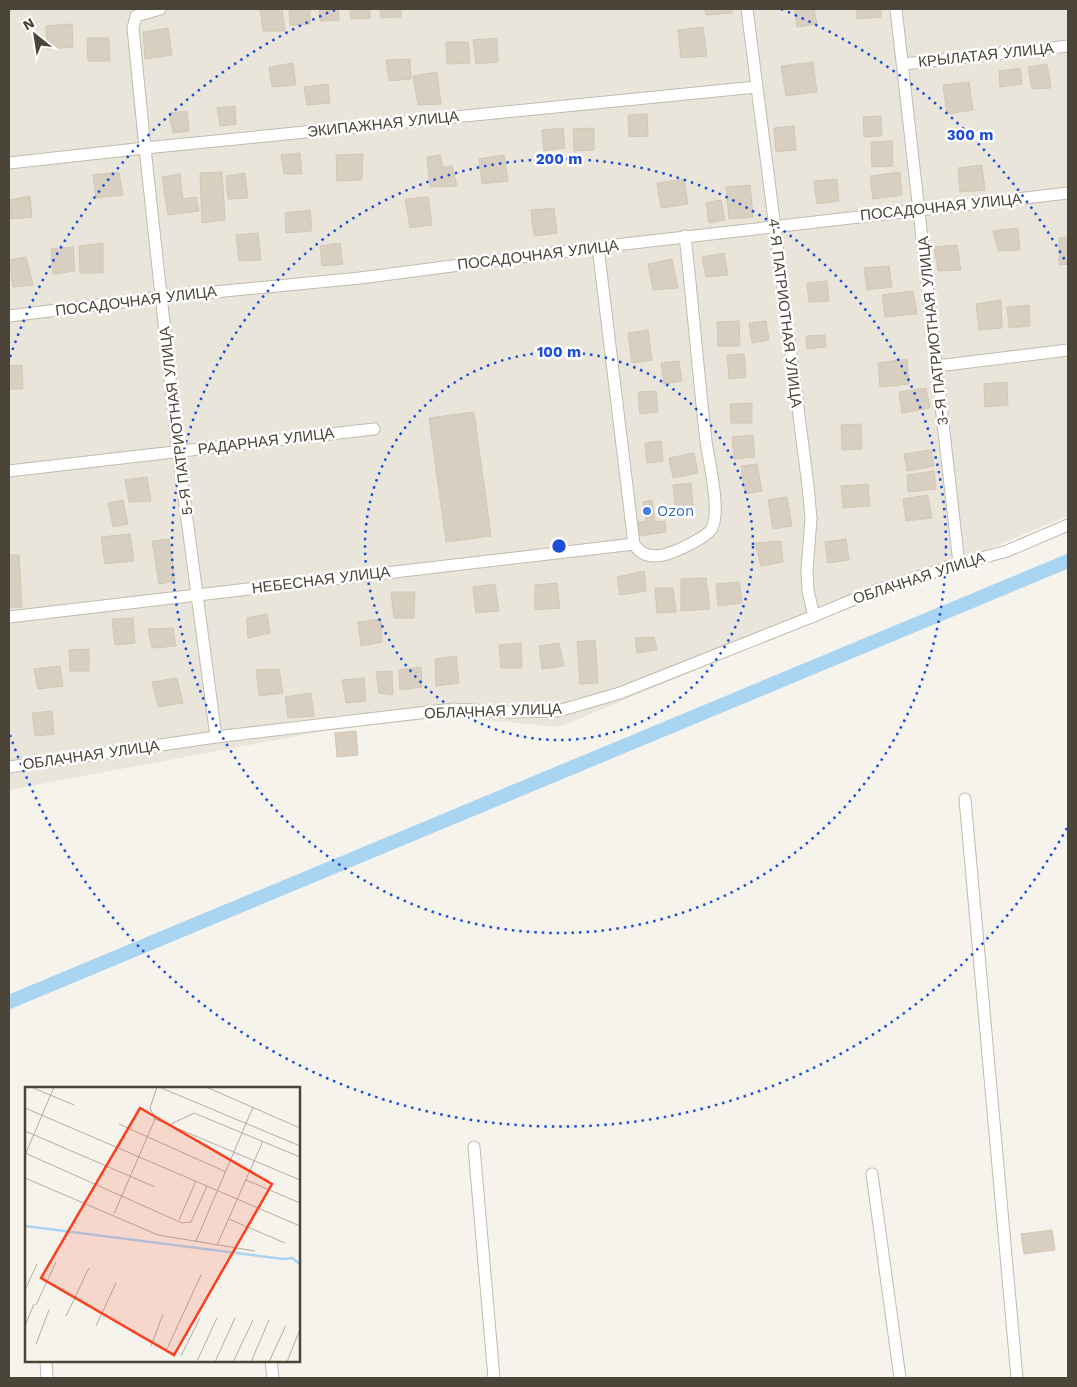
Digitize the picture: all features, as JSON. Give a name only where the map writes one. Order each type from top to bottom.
[{"type":"street","points":[[133,12],[160,9]]},
{"type":"street","name":"4-Я ПАТРИОТНАЯ УЛИЦА","points":[[747,9],[811,518],[807,571],[808,591],[814,616]]},
{"type":"street","name":"3-Я ПАТРИОТНАЯ УЛИЦА","points":[[896,9],[958,564]]},
{"type":"street","name":"5-Я ПАТРИОТНАЯ УЛИЦА","points":[[133,12],[145,148],[178,452],[216,737]]},
{"type":"street","name":"КРЫЛАТАЯ УЛИЦА","points":[[903,64],[1068,46]]},
{"type":"street","name":"ЭКИПАЖНАЯ УЛИЦА","points":[[9,163],[756,87]]},
{"type":"street","name":"ПОСАДОЧНАЯ УЛИЦА","points":[[9,316],[162,297],[360,278],[598,246],[1068,193]]},
{"type":"street","points":[[598,246],[634,544],[639,552],[647,555],[666,554],[703,538],[712,529],[716,512],[706,442],[685,236]]},
{"type":"street","points":[[937,366],[1068,350]]},
{"type":"street","name":"РАДАРНАЯ УЛИЦА","points":[[9,472],[374,429]]},
{"type":"street","name":"ОБЛАЧНАЯ УЛИЦА","points":[[9,767],[216,737],[453,709],[508,712],[558,711],[620,694],[874,591],[958,564],[1007,551],[1068,525]]},
{"type":"street","name":"НЕБЕСНАЯ УЛИЦА","points":[[9,617],[634,544]]},
{"type":"street","points":[[965,800],[1017,1378]]},
{"type":"street","points":[[474,1147],[494,1378]]},
{"type":"street","points":[[872,1174],[900,1378]]},
{"type":"street","points":[[46,1362],[47,1378]]},
{"type":"street","points":[[271,1362],[273,1378]]},
{"type":"shaded area","points":[[9,9],[1068,9],[1068,516],[559,727],[454,717],[340,728],[9,790]]},
{"type":"building","points":[[260,9],[282,9],[285,31],[263,31]]},
{"type":"building","points":[[289,9],[310,9],[310,24],[290,25]]},
{"type":"building","points":[[319,9],[338,9],[339,20],[320,21]]},
{"type":"building","points":[[350,9],[370,9],[370,18],[351,19]]},
{"type":"building","points":[[380,9],[401,9],[401,17],[381,18]]},
{"type":"building","points":[[705,9],[732,9],[732,13],[706,15]]},
{"type":"building","points":[[795,9],[814,9],[817,24],[797,27]]},
{"type":"building","points":[[856,9],[881,9],[881,17],[857,19]]},
{"type":"building","points":[[72,24],[73,47],[47,49],[46,26]]},
{"type":"building","points":[[703,27],[707,56],[681,58],[678,30]]},
{"type":"building","points":[[168,28],[172,55],[145,59],[143,32]]},
{"type":"building","points":[[87,38],[109,38],[110,61],[88,61]]},
{"type":"building","points":[[497,38],[498,62],[476,64],[473,40]]},
{"type":"building","points":[[446,42],[468,42],[470,63],[447,64]]},
{"type":"building","points":[[410,59],[411,79],[389,81],[386,60]]},
{"type":"building","points":[[813,62],[817,92],[786,96],[781,66]]},
{"type":"building","points":[[293,63],[296,85],[272,87],[269,67]]},
{"type":"building","points":[[1047,64],[1051,88],[1032,89],[1028,67]]},
{"type":"building","points":[[1020,68],[1022,84],[1000,87],[999,71]]},
{"type":"building","points":[[437,72],[441,104],[418,105],[413,76]]},
{"type":"building","points":[[969,82],[973,110],[947,114],[943,85]]},
{"type":"building","points":[[328,84],[330,103],[307,105],[304,87]]},
{"type":"building","points":[[235,106],[236,124],[220,126],[217,108]]},
{"type":"building","points":[[187,111],[189,131],[173,133],[169,113]]},
{"type":"building","points":[[647,114],[648,136],[629,137],[628,115]]},
{"type":"building","points":[[881,116],[882,136],[864,137],[863,117]]},
{"type":"building","points":[[794,126],[796,150],[776,152],[774,128]]},
{"type":"building","points":[[563,128],[565,148],[544,151],[542,130]]},
{"type":"building","points":[[594,128],[594,150],[574,151],[573,129]]},
{"type":"building","points":[[892,141],[893,166],[872,167],[871,142]]},
{"type":"building","points":[[300,153],[302,174],[284,174],[281,155]]},
{"type":"building","points":[[363,154],[362,180],[337,181],[336,155]]},
{"type":"building","points":[[440,155],[443,167],[452,166],[457,186],[430,187],[427,157]]},
{"type":"building","points":[[504,155],[508,181],[482,184],[479,159]]},
{"type":"building","points":[[982,165],[985,190],[960,192],[958,168]]},
{"type":"building","points":[[119,172],[123,195],[96,198],[93,175]]},
{"type":"building","points":[[222,172],[225,220],[202,223],[200,173]]},
{"type":"building","points":[[900,172],[902,195],[873,199],[870,176]]},
{"type":"building","points":[[245,173],[248,198],[228,199],[226,176]]},
{"type":"building","points":[[180,174],[183,199],[196,197],[199,211],[168,215],[162,177]]},
{"type":"building","points":[[684,179],[688,204],[661,208],[657,183]]},
{"type":"building","points":[[837,179],[839,201],[817,204],[814,181]]},
{"type":"building","points":[[750,185],[753,217],[729,219],[726,187]]},
{"type":"building","points":[[30,196],[32,217],[11,219],[9,200]]},
{"type":"building","points":[[428,197],[432,225],[410,228],[405,199]]},
{"type":"building","points":[[721,200],[725,220],[709,223],[706,203]]},
{"type":"building","points":[[554,208],[557,233],[534,236],[531,210]]},
{"type":"building","points":[[310,210],[312,231],[286,233],[285,213]]},
{"type":"building","points":[[1018,228],[1020,250],[998,251],[993,231]]},
{"type":"building","points":[[258,233],[261,260],[239,261],[236,235]]},
{"type":"building","points":[[1068,237],[1068,264],[1059,265],[1059,238]]},
{"type":"building","points":[[103,243],[103,273],[80,273],[79,246]]},
{"type":"building","points":[[340,243],[343,264],[322,266],[320,246]]},
{"type":"building","points":[[957,245],[961,270],[938,271],[934,247]]},
{"type":"building","points":[[73,247],[75,271],[53,274],[51,249]]},
{"type":"building","points":[[724,253],[728,275],[706,277],[702,257]]},
{"type":"building","points":[[26,257],[33,285],[13,287],[9,260]]},
{"type":"building","points":[[672,259],[678,288],[653,290],[648,264]]},
{"type":"building","points":[[889,266],[892,287],[867,290],[864,268]]},
{"type":"building","points":[[827,281],[829,301],[809,302],[807,283]]},
{"type":"building","points":[[913,291],[917,314],[885,317],[882,295]]},
{"type":"building","points":[[1001,300],[1002,328],[979,330],[976,304]]},
{"type":"building","points":[[1029,305],[1030,326],[1009,328],[1007,307]]},
{"type":"building","points":[[739,321],[740,346],[718,346],[717,322]]},
{"type":"building","points":[[766,321],[769,340],[752,343],[749,323]]},
{"type":"building","points":[[648,330],[652,360],[632,363],[628,333]]},
{"type":"building","points":[[825,335],[826,347],[807,349],[806,336]]},
{"type":"building","points":[[744,354],[746,377],[729,379],[727,355]]},
{"type":"building","points":[[907,359],[909,384],[880,387],[878,363]]},
{"type":"building","points":[[679,361],[682,381],[664,384],[661,363]]},
{"type":"building","points":[[22,365],[23,389],[9,389],[9,366]]},
{"type":"building","points":[[1007,382],[1008,405],[985,407],[984,384]]},
{"type":"building","points":[[926,388],[930,408],[902,413],[899,392]]},
{"type":"building","points":[[656,391],[658,412],[640,414],[638,392]]},
{"type":"building","points":[[752,403],[752,423],[731,423],[730,404]]},
{"type":"building","points":[[474,412],[491,536],[446,542],[429,418]]},
{"type":"building","points":[[861,424],[862,449],[842,450],[841,425]]},
{"type":"building","points":[[753,435],[755,457],[734,459],[732,437]]},
{"type":"building","points":[[661,441],[663,461],[647,463],[645,443]]},
{"type":"building","points":[[931,450],[934,466],[907,471],[904,454]]},
{"type":"building","points":[[694,453],[698,473],[673,478],[669,458]]},
{"type":"building","points":[[757,464],[762,491],[745,494],[741,466]]},
{"type":"building","points":[[934,471],[936,489],[908,492],[907,475]]},
{"type":"building","points":[[147,477],[151,501],[129,502],[125,480]]},
{"type":"building","points":[[691,483],[693,505],[675,507],[673,485]]},
{"type":"building","points":[[868,484],[870,506],[843,508],[841,486]]},
{"type":"building","points":[[928,495],[932,518],[906,521],[903,499]]},
{"type":"building","points":[[787,497],[792,526],[773,529],[768,500]]},
{"type":"building","points":[[123,500],[128,524],[113,527],[108,503]]},
{"type":"building","points":[[652,500],[655,522],[665,521],[666,532],[640,536],[638,522],[646,521],[643,502]]},
{"type":"building","points":[[130,534],[134,561],[105,564],[101,537]]},
{"type":"building","points":[[169,539],[175,581],[159,584],[152,541]]},
{"type":"building","points":[[846,539],[849,560],[828,563],[825,542]]},
{"type":"building","points":[[781,541],[783,562],[761,566],[755,543]]},
{"type":"building","points":[[9,555],[19,555],[22,607],[9,608]]},
{"type":"building","points":[[644,571],[646,591],[620,595],[617,577]]},
{"type":"building","points":[[706,578],[710,609],[681,611],[681,579]]},
{"type":"building","points":[[739,582],[742,603],[718,606],[716,584]]},
{"type":"building","points":[[557,583],[560,608],[535,610],[535,585]]},
{"type":"building","points":[[495,584],[499,611],[476,613],[473,587]]},
{"type":"building","points":[[655,588],[673,588],[676,612],[657,613]]},
{"type":"building","points":[[391,592],[415,592],[414,618],[394,618]]},
{"type":"building","points":[[267,614],[270,633],[248,638],[247,618]]},
{"type":"building","points":[[133,618],[135,643],[115,645],[112,619]]},
{"type":"building","points":[[381,619],[382,642],[361,646],[358,622]]},
{"type":"building","points":[[173,628],[176,646],[152,648],[148,629]]},
{"type":"building","points":[[654,637],[657,650],[637,653],[635,638]]},
{"type":"building","points":[[595,640],[598,683],[580,684],[577,642]]},
{"type":"building","points":[[521,643],[522,668],[501,668],[499,645]]},
{"type":"building","points":[[559,643],[564,666],[542,669],[539,646]]},
{"type":"building","points":[[89,649],[89,671],[70,671],[69,650]]},
{"type":"building","points":[[456,656],[459,683],[436,686],[435,659]]},
{"type":"building","points":[[60,666],[63,686],[38,689],[34,669]]},
{"type":"building","points":[[421,667],[422,687],[400,690],[399,670]]},
{"type":"building","points":[[279,669],[283,693],[259,696],[256,670]]},
{"type":"building","points":[[392,671],[393,695],[379,693],[376,672]]},
{"type":"building","points":[[177,678],[183,703],[158,707],[152,682]]},
{"type":"building","points":[[364,678],[366,701],[346,703],[342,680]]},
{"type":"building","points":[[311,693],[314,716],[288,718],[285,697]]},
{"type":"building","points":[[52,711],[54,734],[35,736],[32,713]]},
{"type":"building","points":[[356,731],[358,755],[337,757],[335,733]]},
{"type":"building","points":[[1052,1230],[1055,1250],[1024,1254],[1021,1234]]},
{"type":"waterway","points":[[9,1002],[1068,561]]},
{"type":"place","name":"Ozon","points":[[647,511]]}]
